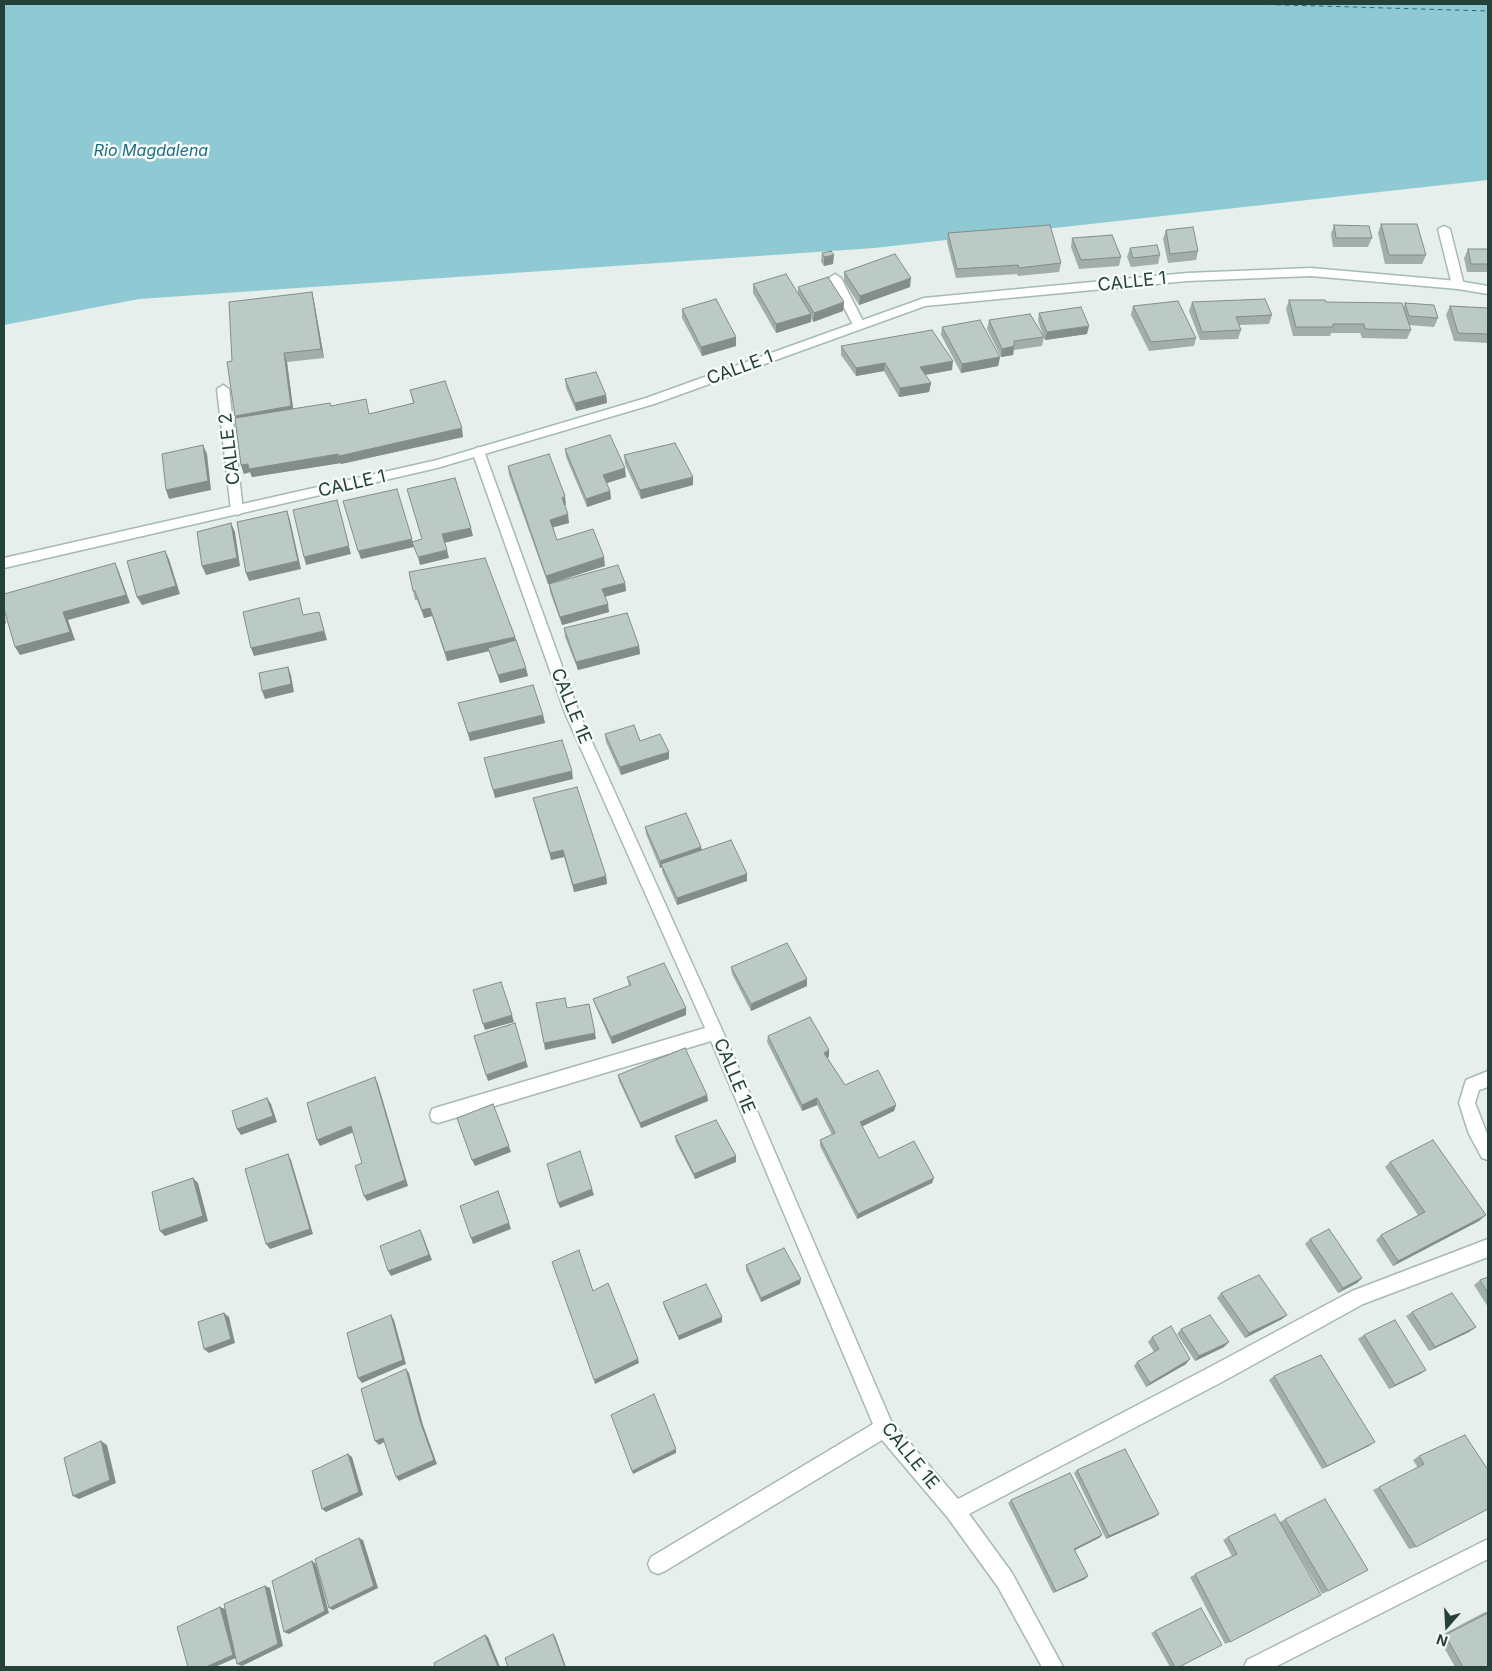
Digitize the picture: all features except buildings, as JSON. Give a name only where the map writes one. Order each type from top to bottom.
[{"type":"street","points":[[1444,229],[1458,285]]},
{"type":"street","name":"CALLE 1","points":[[4,563],[437,464],[650,401],[924,302],[1188,276],[1311,272],[1458,285],[1488,290]]},
{"type":"street","points":[[835,278],[858,325]]},
{"type":"street","name":"CALLE 2","points":[[223,389],[238,510]]},
{"type":"street","name":"CALLE 1E","points":[[478,451],[572,713],[715,1032],[884,1428],[955,1511],[1005,1580],[1053,1667]]},
{"type":"street","points":[[438,1115],[715,1032]]},
{"type":"street","points":[[1488,1079],[1472,1085],[1467,1103],[1474,1128],[1488,1152]]},
{"type":"street","points":[[955,1511],[1215,1375],[1358,1297],[1488,1248]]},
{"type":"street","points":[[658,1564],[884,1428]]},
{"type":"street","points":[[1254,1667],[1488,1549]]},
{"type":"water","name":"Rio Magdalena","points":[[4,4],[1488,4],[1488,180],[874,248],[139,299],[4,325]]},
{"type":"ferry route","points":[[1251,4],[1488,11]]}]
